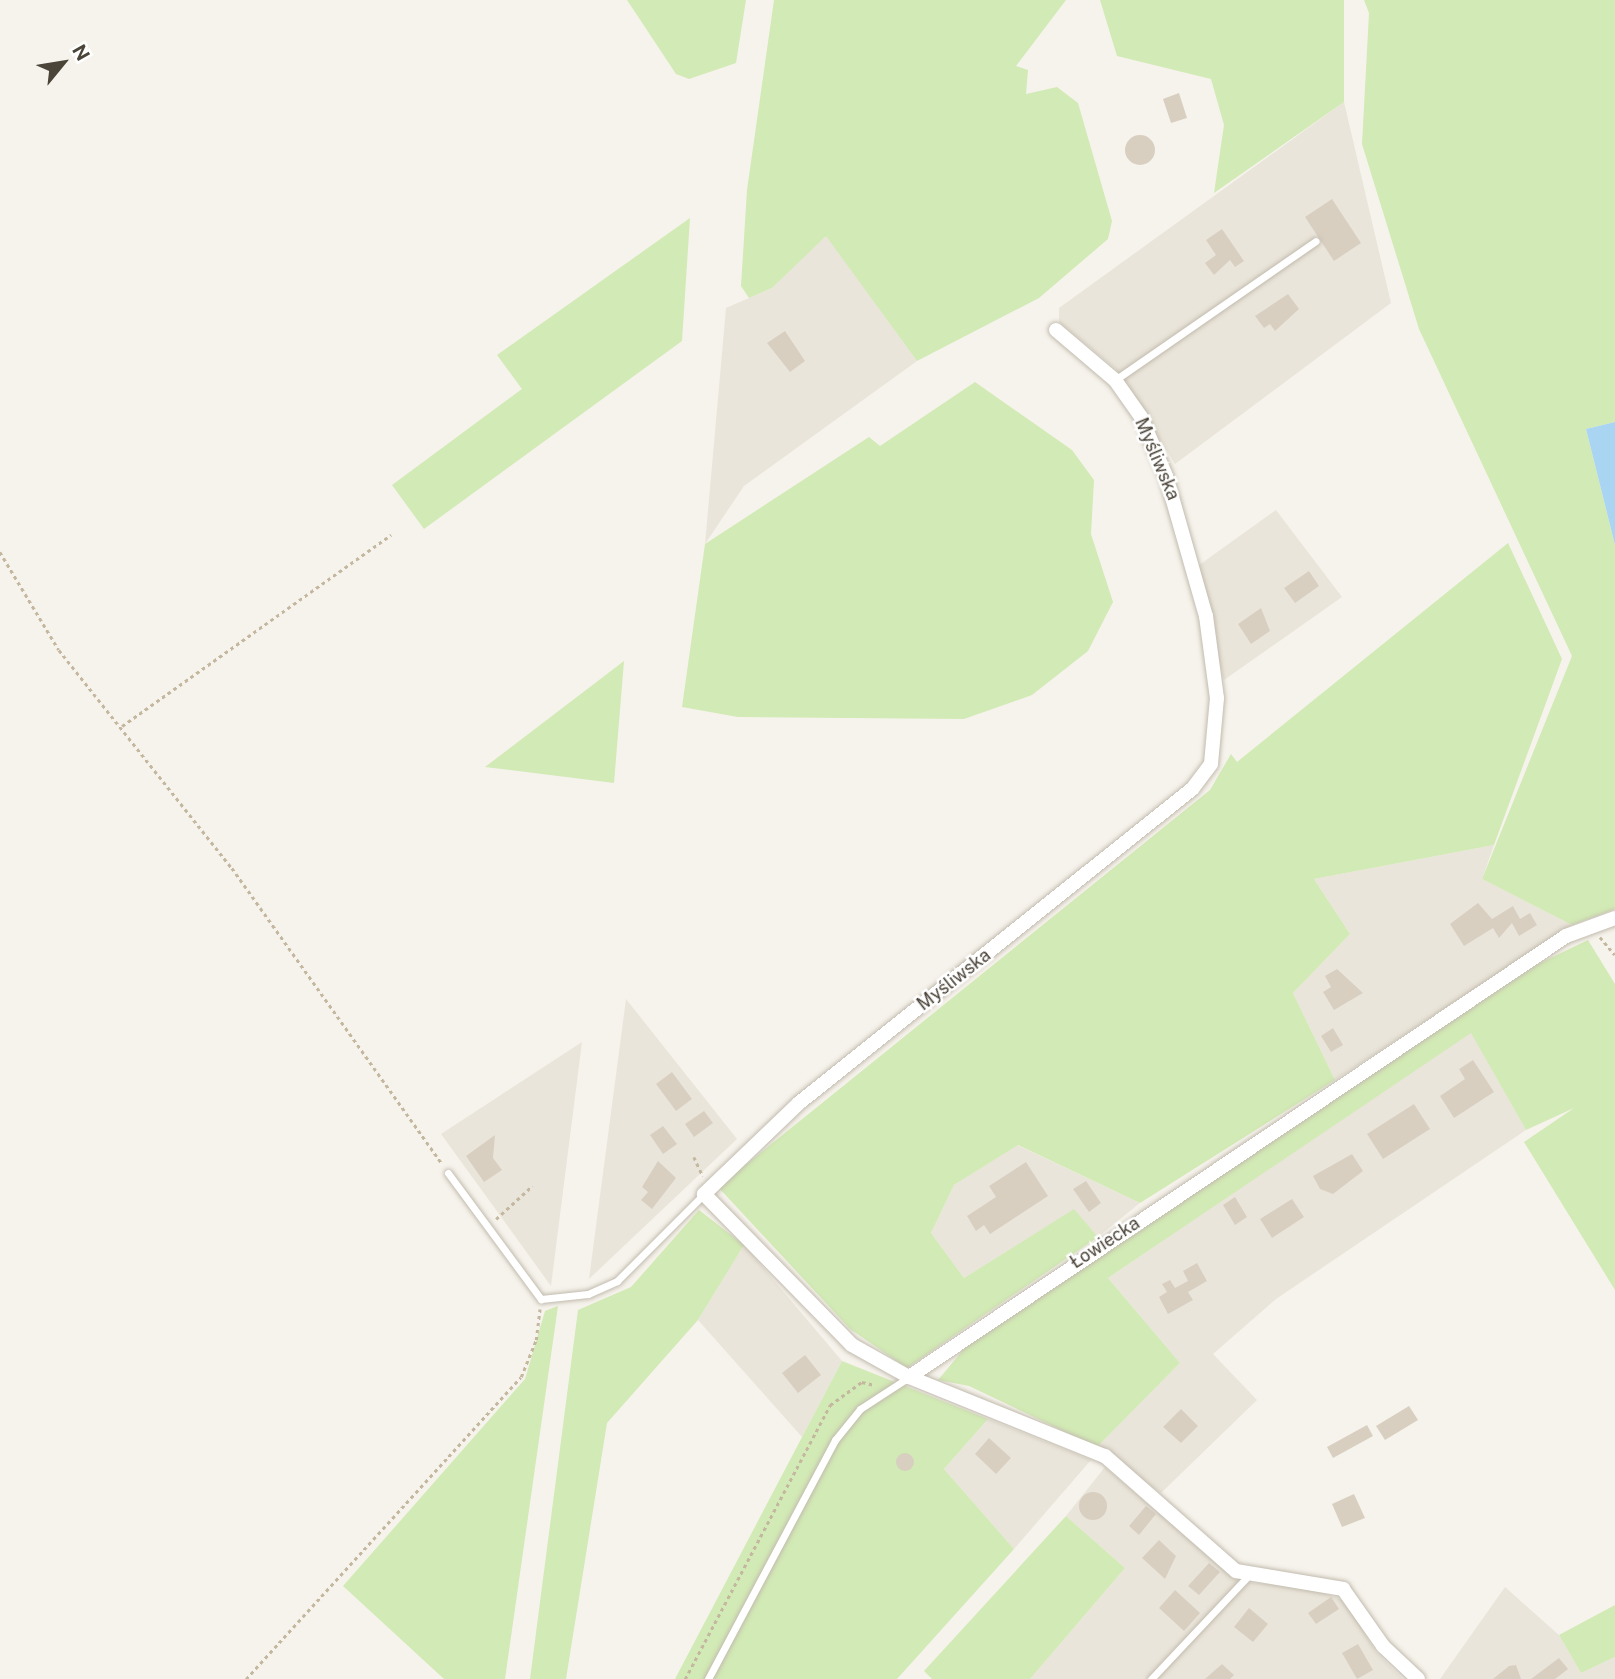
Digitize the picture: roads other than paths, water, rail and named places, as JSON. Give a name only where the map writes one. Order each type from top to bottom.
[{"type":"street","name":"Myśliwska","points":[[704,1194],[799,1103],[1192,789],[1212,764],[1217,698],[1190,546],[1142,417],[1115,380],[1056,330]]},
{"type":"street","name":"Łowiecka","points":[[909,1377],[1566,936],[1615,918]]},
{"type":"street","points":[[704,1194],[823,1321],[909,1377],[1105,1456],[1153,1493],[1211,1552],[1249,1575],[1343,1589],[1383,1646],[1418,1679]]},
{"type":"lane","points":[[1115,380],[1316,241]]},
{"type":"lane","points":[[448,1173],[541,1299],[588,1294],[617,1282],[704,1194]]},
{"type":"lane","name":"Łowiecka","points":[[708,1679],[835,1440],[860,1409],[909,1377]]},
{"type":"lane","points":[[1151,1679],[1249,1575]]},
{"type":"water","points":[[1615,422],[1615,545],[1586,429]]}]
